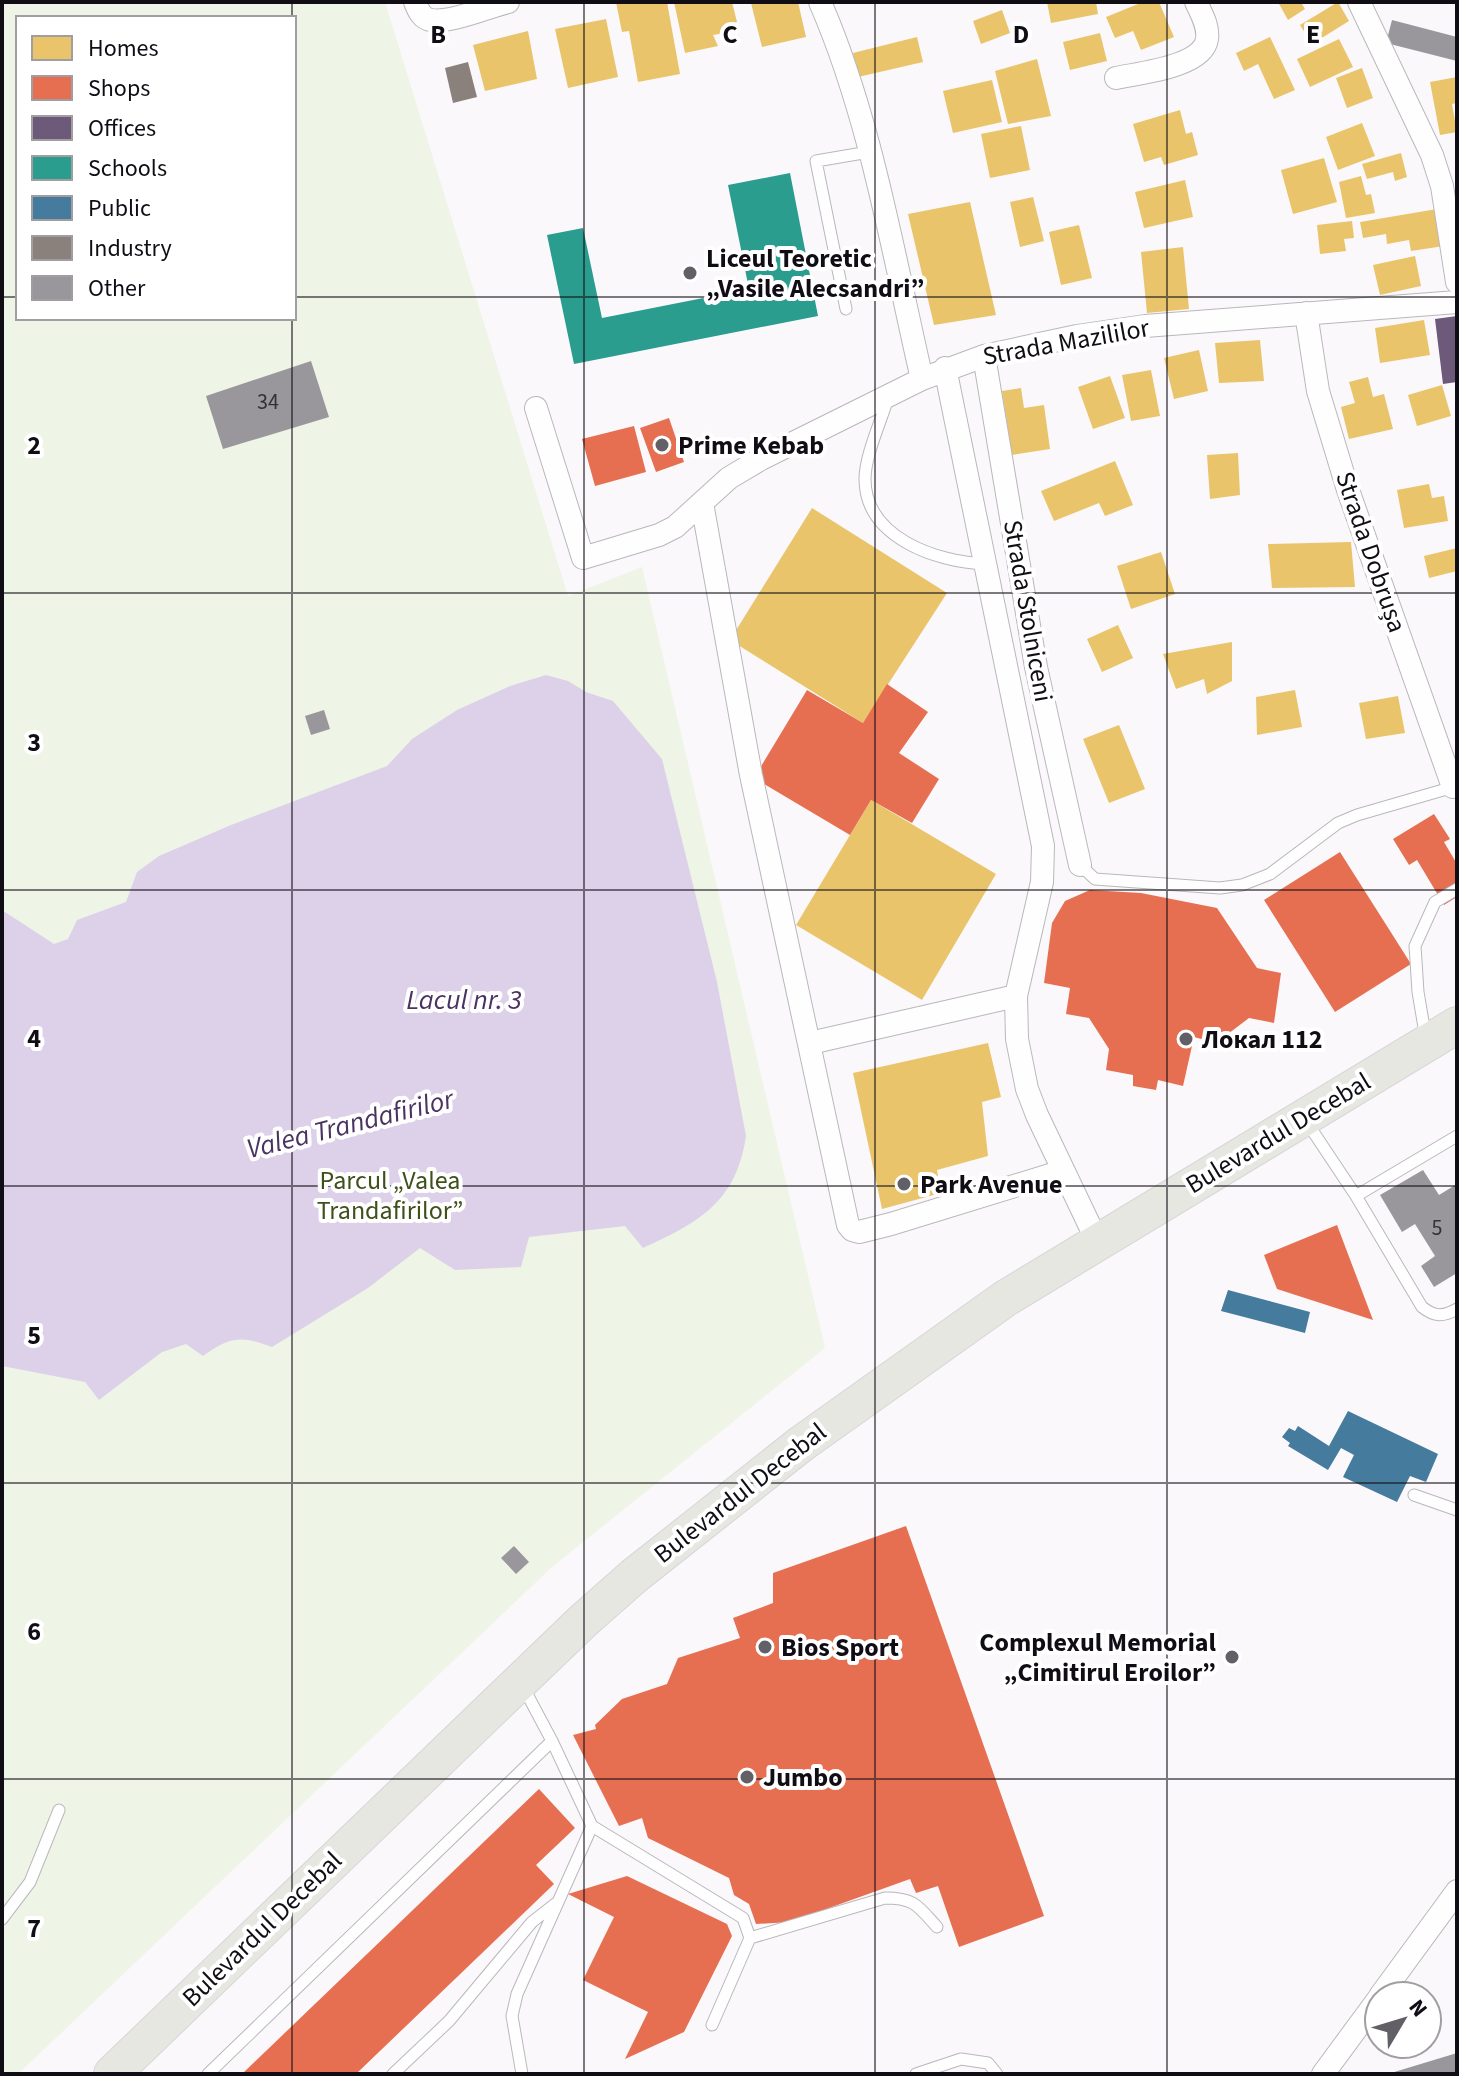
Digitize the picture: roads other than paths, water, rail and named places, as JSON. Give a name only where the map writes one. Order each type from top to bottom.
[{"type":"main road","name":"Bulevardul Decebal","points":[[112,2074],[516,1683],[634,1576],[801,1444],[1006,1298],[1442,1034]]},
{"type":"street","points":[[415,3],[421,15],[429,20],[446,19],[508,2]]},
{"type":"street","points":[[820,2],[835,35],[869,152],[922,379]]},
{"type":"street","points":[[1116,78],[1179,64],[1198,54],[1204,47],[1207,30],[1196,2]]},
{"type":"street","points":[[1359,2],[1432,155],[1442,186],[1457,282]]},
{"type":"street","name":"Strada Mazililor","points":[[536,408],[583,558],[659,535],[675,527],[729,478],[761,459],[945,368],[984,356],[1088,334],[1194,322],[1457,302]]},
{"type":"street","name":"Strada Dobrușa","points":[[1306,313],[1318,391],[1348,490],[1455,786]]},
{"type":"street","name":"Strada Stolniceni","points":[[984,356],[1036,667],[1080,865]]},
{"type":"street","points":[[945,368],[1043,846],[1042,882],[1016,996],[1017,1039],[1027,1089],[1098,1243]]},
{"type":"street","points":[[702,503],[751,775],[848,1225],[859,1232],[891,1224],[1063,1171]]},
{"type":"street","points":[[810,1043],[1016,996]]},
{"type":"street","points":[[1392,1980],[1457,1891]]},
{"type":"street","points":[[1323,2074],[1363,2020]]},
{"type":"lane","points":[[846,309],[816,161],[869,152]]},
{"type":"lane","points":[[890,395],[866,469],[866,488],[872,507],[891,533],[918,549],[966,564],[985,564]]},
{"type":"lane","points":[[1080,865],[1095,879],[1220,888],[1242,885],[1270,874],[1338,823],[1455,786]]},
{"type":"lane","points":[[1442,1034],[1418,992],[1415,946],[1435,902],[1457,889]]},
{"type":"lane","points":[[1304,1118],[1356,1196],[1422,1307],[1438,1316],[1457,1309]]},
{"type":"lane","points":[[1356,1196],[1457,1136]]},
{"type":"lane","points":[[1414,1495],[1457,1510]]},
{"type":"lane","points":[[516,1683],[527,1694],[552,1741],[592,1826],[743,1918],[750,1938],[712,2025]]},
{"type":"lane","points":[[208,2074],[552,1741]]},
{"type":"lane","points":[[2,1919],[30,1882],[59,1810]]},
{"type":"lane","points":[[522,2074],[512,2016],[517,1994],[592,1826]]},
{"type":"lane","points":[[750,1938],[885,1898],[915,1902],[937,1927]]},
{"type":"lane","points":[[393,2074],[449,2021],[532,1922],[559,1901]]},
{"type":"lane","points":[[916,2074],[961,2059],[988,2063],[997,2074]]},
{"type":"water","name":"Lacul nr. 3","points":[[546,675],[613,701],[662,759],[717,982],[746,1136],[734,1178],[724,1194],[698,1219],[643,1248],[625,1226],[529,1237],[521,1267],[455,1270],[420,1248],[368,1288],[272,1347],[236,1340],[203,1356],[186,1344],[162,1352],[99,1400],[85,1382],[2,1366],[2,910],[54,944],[68,939],[77,920],[126,902],[137,872],[159,856],[387,766],[412,739],[457,710],[510,686]]},
{"type":"place","name":"Liceul Teoretic „Vasile Alecsandri”","points":[[690,273]]},
{"type":"place","name":"Prime Kebab","points":[[662,445]]},
{"type":"place","name":"Локал 112","points":[[1186,1039]]},
{"type":"place","name":"Park Avenue","points":[[904,1184]]},
{"type":"place","name":"Bios Sport","points":[[765,1647]]},
{"type":"place","name":"Complexul Memorial „Cimitirul Eroilor”","points":[[1232,1657]]},
{"type":"place","name":"Jumbo","points":[[747,1777]]},
{"type":"water label","name":"Valea Trandafirilor","points":[[350,1124]]},
{"type":"park label","name":"Parcul „Valea Trandafirilor”","points":[[390,1195]]}]
